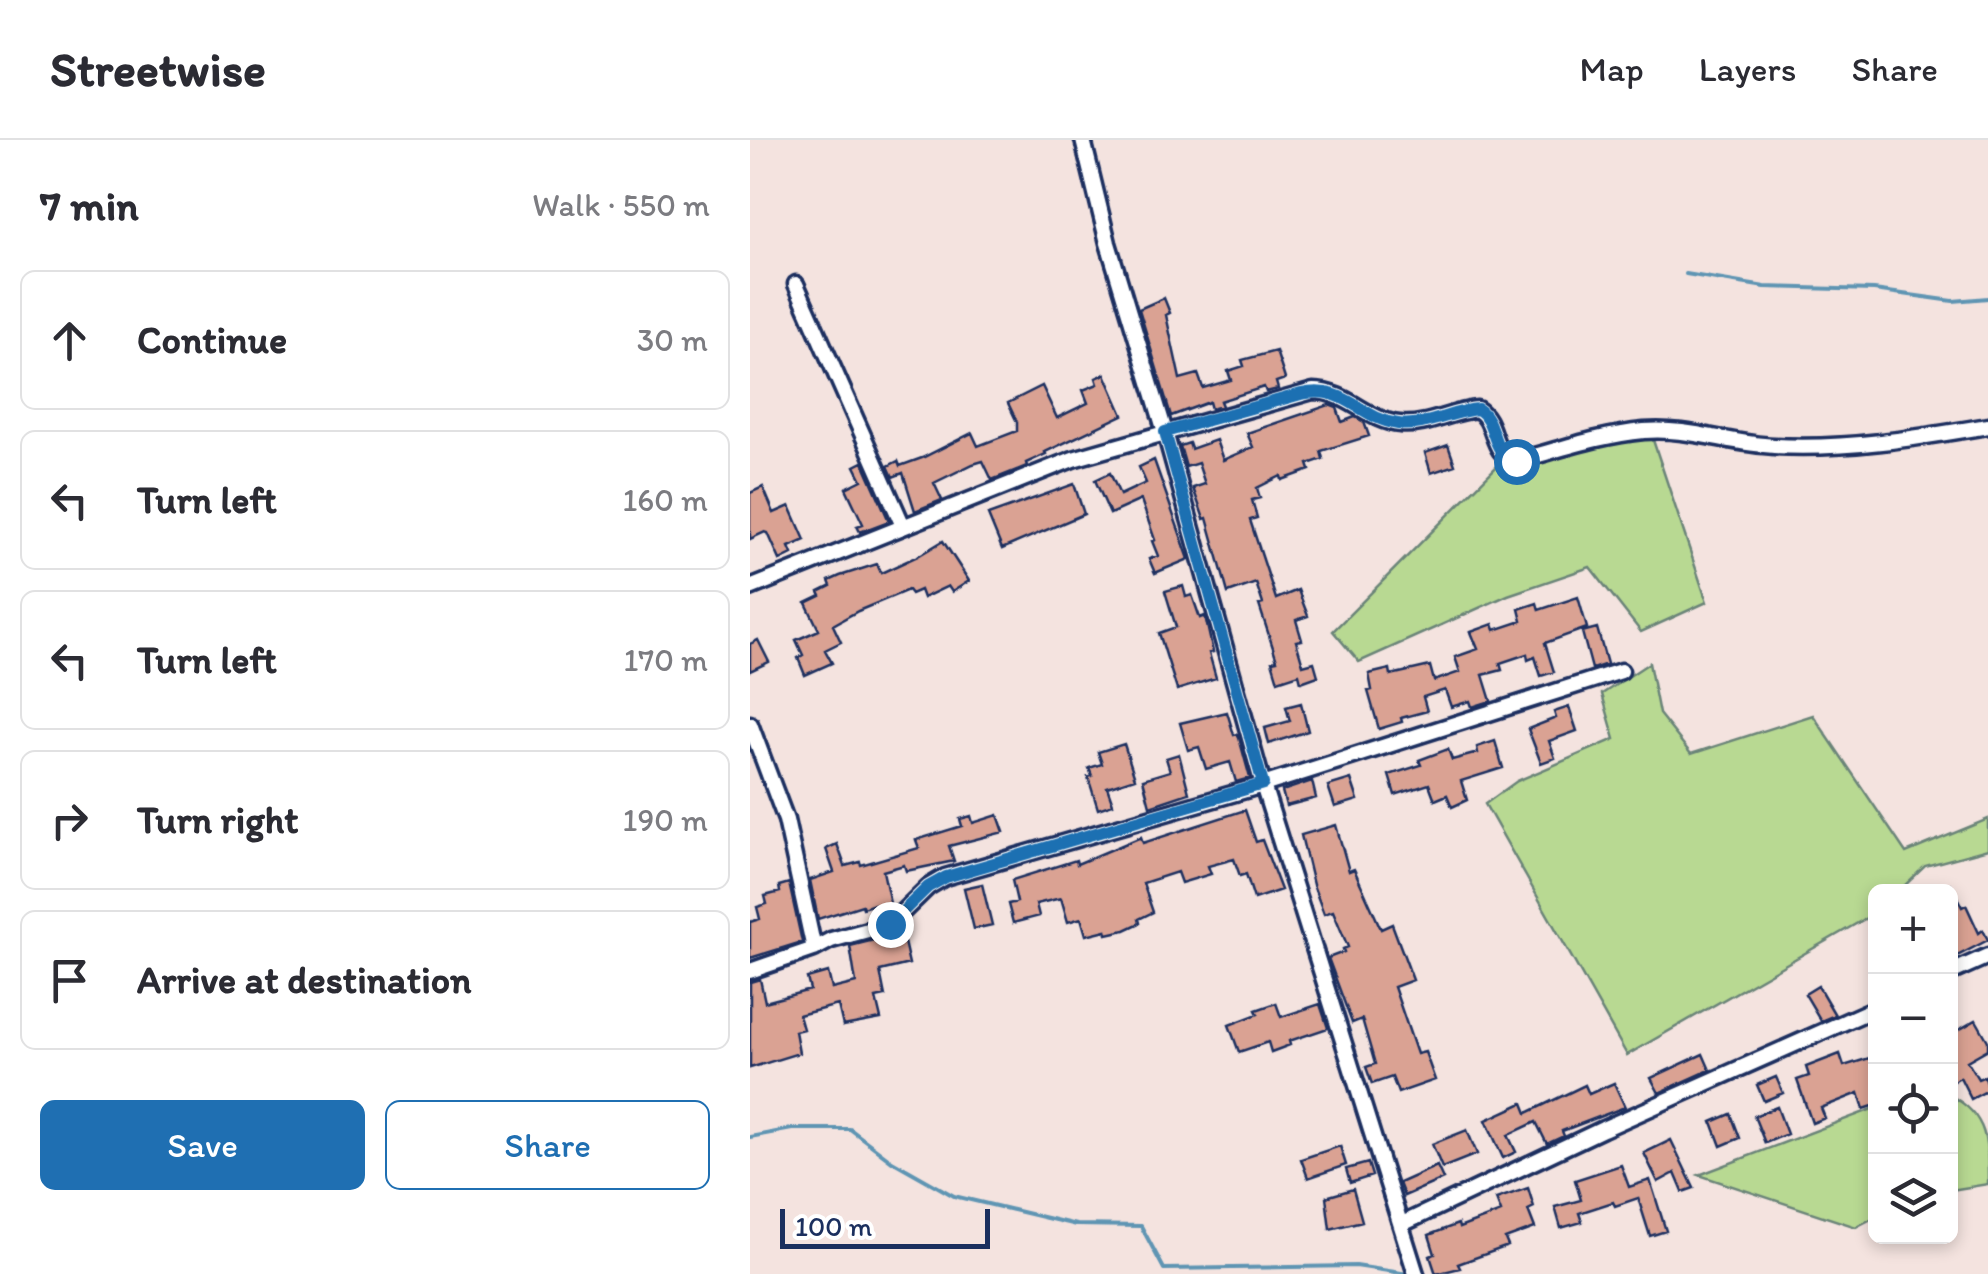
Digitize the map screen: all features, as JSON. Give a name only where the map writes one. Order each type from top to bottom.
[{"type":"street","points":[[1083,140],[1114,266],[1165,432],[1263,784],[1415,1271]]},
{"type":"street","points":[[796,284],[903,526]]},
{"type":"street","points":[[750,588],[1073,459],[1301,394],[1324,391],[1346,397],[1371,414],[1398,424],[1478,409],[1486,414],[1499,450],[1516,461],[1642,431],[1792,447],[1903,441],[1988,426]]},
{"type":"street","points":[[750,971],[814,950],[831,940],[890,924],[928,887],[946,877],[1622,672]]},
{"type":"street","points":[[750,724],[786,820],[814,950]]},
{"type":"street","points":[[1958,970],[1988,956]]},
{"type":"street","points":[[1402,1224],[1603,1128],[1868,1012]]},
{"type":"green space","points":[[1651,434],[1707,602],[1641,632],[1590,567],[1508,595],[1359,662],[1333,631],[1507,456]]},
{"type":"green space","points":[[1649,663],[1659,714],[1691,754],[1813,715],[1906,853],[1988,819],[1988,849],[1925,866],[1906,884],[1868,884],[1868,917],[1627,1055],[1485,804],[1517,781],[1615,739],[1602,694]]},
{"type":"green space","points":[[1958,1101],[1972,1112],[1983,1132],[1988,1184],[1958,1189]]},
{"type":"green space","points":[[1868,1111],[1868,1221],[1856,1227],[1699,1175]]},
{"type":"building","points":[[1164,298],[1180,379],[1198,374],[1203,388],[1231,380],[1228,371],[1244,366],[1242,360],[1276,351],[1285,379],[1276,382],[1278,389],[1266,392],[1264,387],[1220,401],[1222,406],[1211,409],[1209,402],[1171,416],[1139,309]]},
{"type":"building","points":[[1105,374],[1123,415],[1045,452],[1027,466],[992,480],[983,461],[973,464],[934,483],[942,500],[915,511],[903,473],[893,477],[888,466],[922,458],[972,433],[978,446],[1017,431],[1008,403],[1042,386],[1057,418],[1088,403],[1083,390],[1098,384],[1096,378]]},
{"type":"building","points":[[1329,405],[1337,408],[1342,422],[1355,417],[1364,422],[1369,436],[1321,451],[1323,459],[1308,464],[1310,470],[1282,480],[1281,476],[1257,488],[1260,498],[1252,500],[1257,518],[1250,520],[1276,599],[1298,590],[1308,616],[1296,620],[1302,640],[1296,641],[1303,665],[1314,662],[1318,676],[1301,682],[1299,674],[1278,681],[1272,661],[1277,660],[1256,583],[1228,593],[1207,518],[1204,519],[1193,488],[1205,484],[1198,463],[1186,467],[1180,446],[1189,443],[1191,449],[1216,440],[1223,460],[1253,447],[1247,433]]},
{"type":"building","points":[[1448,445],[1455,465],[1431,473],[1425,453]]},
{"type":"building","points":[[1154,460],[1189,559],[1155,573],[1149,559],[1158,556],[1152,541],[1155,540],[1141,500],[1110,514],[1095,480],[1110,473],[1120,495],[1146,483],[1139,467]]},
{"type":"building","points":[[863,462],[889,521],[860,532],[857,526],[863,524],[846,488],[862,480],[855,466]]},
{"type":"building","points":[[1074,484],[1084,514],[1002,549],[988,515]]},
{"type":"building","points":[[763,487],[774,513],[790,506],[805,540],[789,547],[792,554],[780,560],[768,533],[750,539],[750,493]]},
{"type":"building","points":[[943,541],[969,581],[952,592],[948,586],[923,598],[920,590],[911,594],[908,590],[833,625],[841,642],[825,650],[832,663],[805,675],[798,658],[803,655],[796,640],[819,630],[806,603],[821,596],[819,592],[831,586],[829,581],[840,576],[877,564],[881,573]]},
{"type":"building","points":[[1183,586],[1186,597],[1192,595],[1200,618],[1205,616],[1216,678],[1177,690],[1159,633],[1176,627],[1165,591]]},
{"type":"building","points":[[1578,597],[1587,628],[1545,643],[1554,672],[1541,676],[1535,657],[1528,660],[1527,654],[1500,663],[1502,670],[1483,675],[1491,701],[1472,707],[1470,701],[1451,707],[1445,690],[1423,697],[1427,711],[1379,729],[1368,691],[1372,690],[1369,674],[1390,669],[1391,675],[1430,666],[1434,681],[1460,672],[1455,657],[1478,649],[1471,632],[1493,624],[1495,630],[1522,621],[1519,609],[1537,603],[1539,610]]},
{"type":"building","points":[[1597,628],[1607,664],[1592,669],[1582,632]]},
{"type":"building","points":[[758,640],[769,662],[750,671],[750,644]]},
{"type":"building","points":[[1301,703],[1308,731],[1269,744],[1265,728],[1290,721],[1286,707]]},
{"type":"building","points":[[1569,707],[1577,731],[1549,741],[1555,758],[1541,763],[1528,729],[1556,718],[1554,712]]},
{"type":"building","points":[[1227,712],[1234,735],[1238,734],[1250,778],[1236,782],[1230,762],[1206,769],[1199,747],[1188,750],[1180,723]]},
{"type":"building","points":[[1495,741],[1503,768],[1461,781],[1467,800],[1452,807],[1447,795],[1435,800],[1429,784],[1395,795],[1389,775],[1421,765],[1419,760],[1448,749],[1452,760],[1478,753],[1477,747]]},
{"type":"building","points":[[1124,744],[1135,778],[1107,787],[1113,804],[1098,809],[1089,768],[1102,764],[1098,752]]},
{"type":"building","points":[[1179,754],[1189,793],[1150,806],[1143,779],[1170,771],[1166,758]]},
{"type":"building","points":[[1351,779],[1358,800],[1335,807],[1328,786]]},
{"type":"building","points":[[1312,781],[1316,798],[1286,806],[1282,791]]},
{"type":"building","points":[[1245,810],[1256,842],[1262,840],[1281,890],[1254,899],[1246,874],[1240,876],[1234,859],[1208,866],[1211,874],[1181,883],[1177,872],[1143,883],[1153,912],[1125,930],[1086,935],[1081,918],[1068,922],[1061,898],[1036,904],[1039,916],[1013,923],[1008,904],[1017,902],[1012,880],[1076,860],[1077,864],[1141,837],[1143,843]]},
{"type":"building","points":[[998,815],[1004,832],[949,846],[954,861],[906,871],[904,865],[883,871],[891,908],[877,912],[874,904],[863,908],[862,905],[818,919],[810,880],[834,872],[826,849],[837,844],[845,866],[860,862],[861,865],[919,848],[916,840],[962,826],[960,819],[971,816],[973,823]]},
{"type":"building","points":[[1336,825],[1349,871],[1354,869],[1381,929],[1392,924],[1413,980],[1394,987],[1417,1054],[1425,1052],[1435,1080],[1398,1093],[1392,1077],[1372,1084],[1366,1067],[1375,1064],[1362,1019],[1352,1023],[1328,958],[1348,947],[1333,911],[1324,914],[1301,835]]},
{"type":"building","points":[[789,883],[802,942],[750,958],[750,922],[760,919],[757,907],[767,904],[765,896],[780,892],[779,886]]},
{"type":"building","points":[[982,884],[992,925],[974,929],[964,888]]},
{"type":"building","points":[[1958,899],[1962,907],[1966,905],[1979,933],[1983,930],[1988,940],[1958,955]]},
{"type":"building","points":[[902,933],[909,964],[880,971],[885,996],[876,998],[881,1019],[843,1026],[838,1005],[799,1015],[803,1029],[795,1031],[799,1053],[750,1068],[750,982],[760,979],[765,1002],[810,990],[807,978],[828,972],[832,989],[856,983],[850,946]]},
{"type":"building","points":[[1818,986],[1835,1015],[1821,1021],[1805,994]]},
{"type":"building","points":[[1276,1003],[1281,1017],[1320,1004],[1328,1028],[1289,1041],[1290,1045],[1271,1052],[1268,1042],[1239,1052],[1229,1025]]},
{"type":"building","points":[[1976,1020],[1988,1041],[1988,1049],[1967,1061],[1978,1079],[1985,1076],[1988,1090],[1971,1099],[1958,1078],[1958,1030]]},
{"type":"building","points":[[1703,1054],[1710,1070],[1659,1093],[1651,1078]]},
{"type":"building","points":[[1840,1054],[1844,1066],[1868,1058],[1868,1108],[1864,1109],[1859,1093],[1821,1108],[1825,1118],[1812,1123],[1797,1080],[1809,1076],[1806,1067]]},
{"type":"building","points":[[1776,1077],[1783,1093],[1764,1101],[1757,1085]]},
{"type":"building","points":[[1614,1083],[1625,1107],[1562,1131],[1564,1136],[1547,1144],[1536,1122],[1508,1135],[1516,1152],[1503,1158],[1486,1120],[1523,1103],[1527,1113],[1585,1085],[1589,1094]]},
{"type":"building","points":[[1777,1107],[1787,1134],[1765,1143],[1754,1116]]},
{"type":"building","points":[[1731,1114],[1740,1138],[1721,1146],[1712,1122]]},
{"type":"building","points":[[1467,1130],[1477,1154],[1442,1168],[1432,1144]]},
{"type":"building","points":[[1671,1140],[1694,1188],[1683,1192],[1675,1173],[1658,1182],[1644,1153]]},
{"type":"building","points":[[1340,1146],[1346,1165],[1308,1178],[1301,1159]]},
{"type":"building","points":[[1368,1163],[1372,1176],[1350,1183],[1346,1169]]},
{"type":"building","points":[[1621,1165],[1629,1187],[1650,1180],[1666,1231],[1650,1236],[1638,1198],[1579,1213],[1582,1222],[1561,1228],[1555,1207],[1581,1200],[1575,1180]]},
{"type":"building","points":[[1437,1166],[1443,1179],[1404,1196],[1399,1183]]},
{"type":"building","points":[[1528,1188],[1534,1207],[1528,1210],[1535,1228],[1505,1239],[1508,1246],[1458,1264],[1460,1268],[1436,1274],[1429,1235],[1501,1212],[1496,1199]]},
{"type":"building","points":[[1353,1189],[1362,1221],[1330,1229],[1326,1197]]},
{"type":"waterway","points":[[1686,274],[1765,287],[1874,290],[1953,301],[1988,298]]},
{"type":"waterway","points":[[750,1137],[792,1129],[850,1129],[892,1161],[954,1196],[1076,1225],[1141,1226],[1164,1269],[1356,1266],[1408,1274]]},
{"type":"route","points":[[890,924],[928,887],[946,877],[1263,784],[1165,432],[1324,391],[1346,397],[1371,414],[1398,424],[1478,409],[1486,414],[1499,450],[1516,461]]}]
